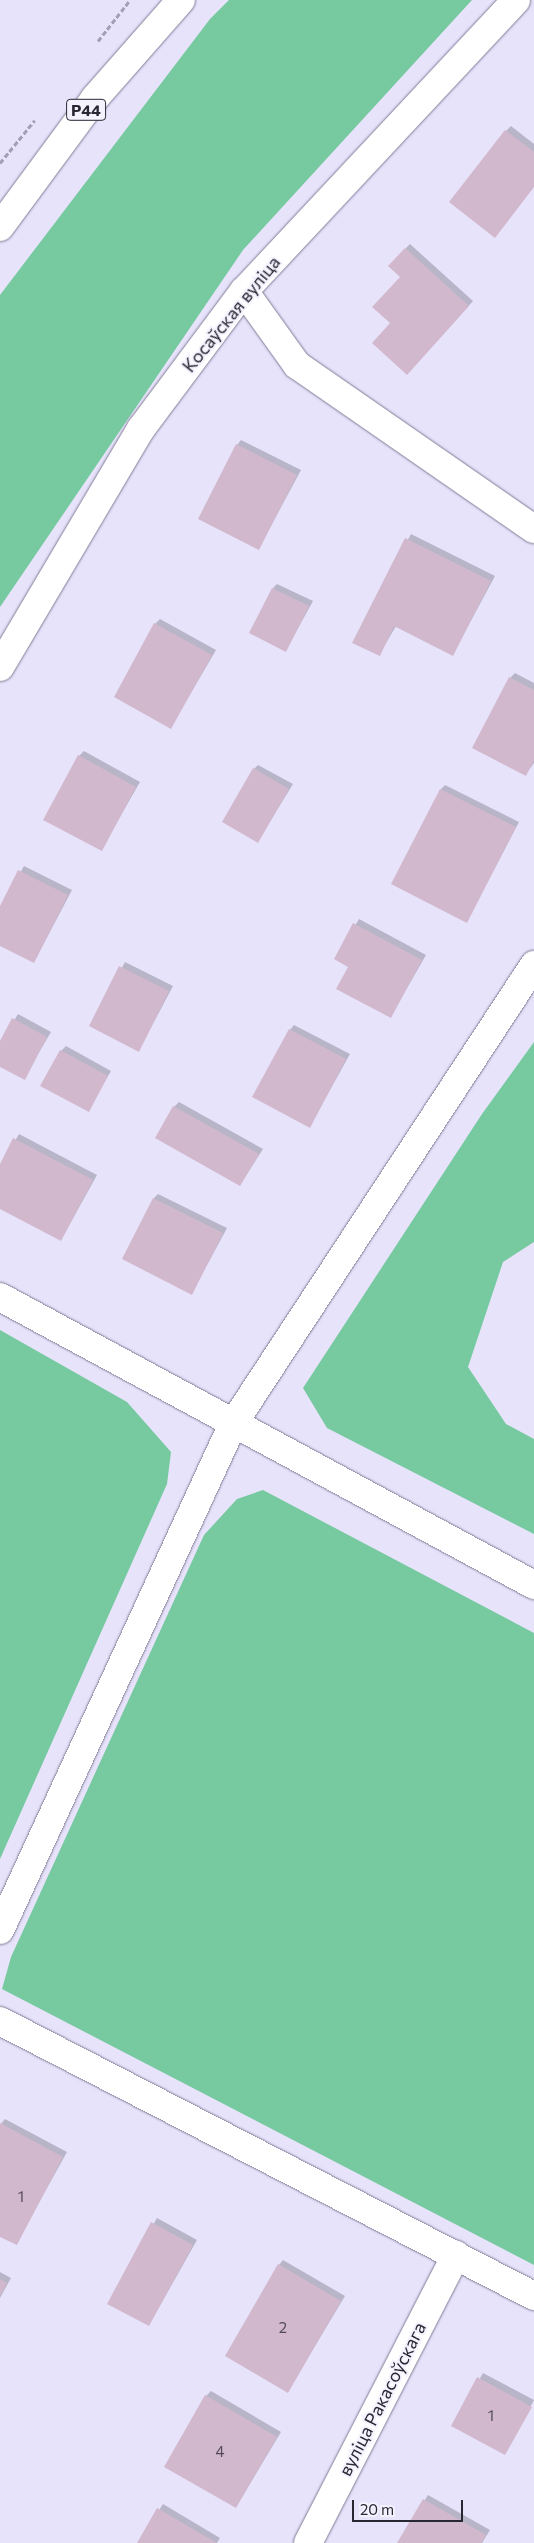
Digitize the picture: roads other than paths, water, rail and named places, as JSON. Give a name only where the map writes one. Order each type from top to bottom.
[{"type":"street","name":"Р44","points":[[0,226],[95,98],[181,0]]},
{"type":"street","name":"Косаўская вуліца","points":[[0,667],[141,429],[244,292],[516,0]]},
{"type":"street","points":[[244,292],[297,365],[534,529]]},
{"type":"street","points":[[0,1930],[233,1424],[534,965]]},
{"type":"street","points":[[0,1298],[534,1585]]},
{"type":"street","points":[[0,2021],[534,2296]]},
{"type":"street","name":"вуліца Ракасоўскага","points":[[308,2543],[456,2255]]}]
